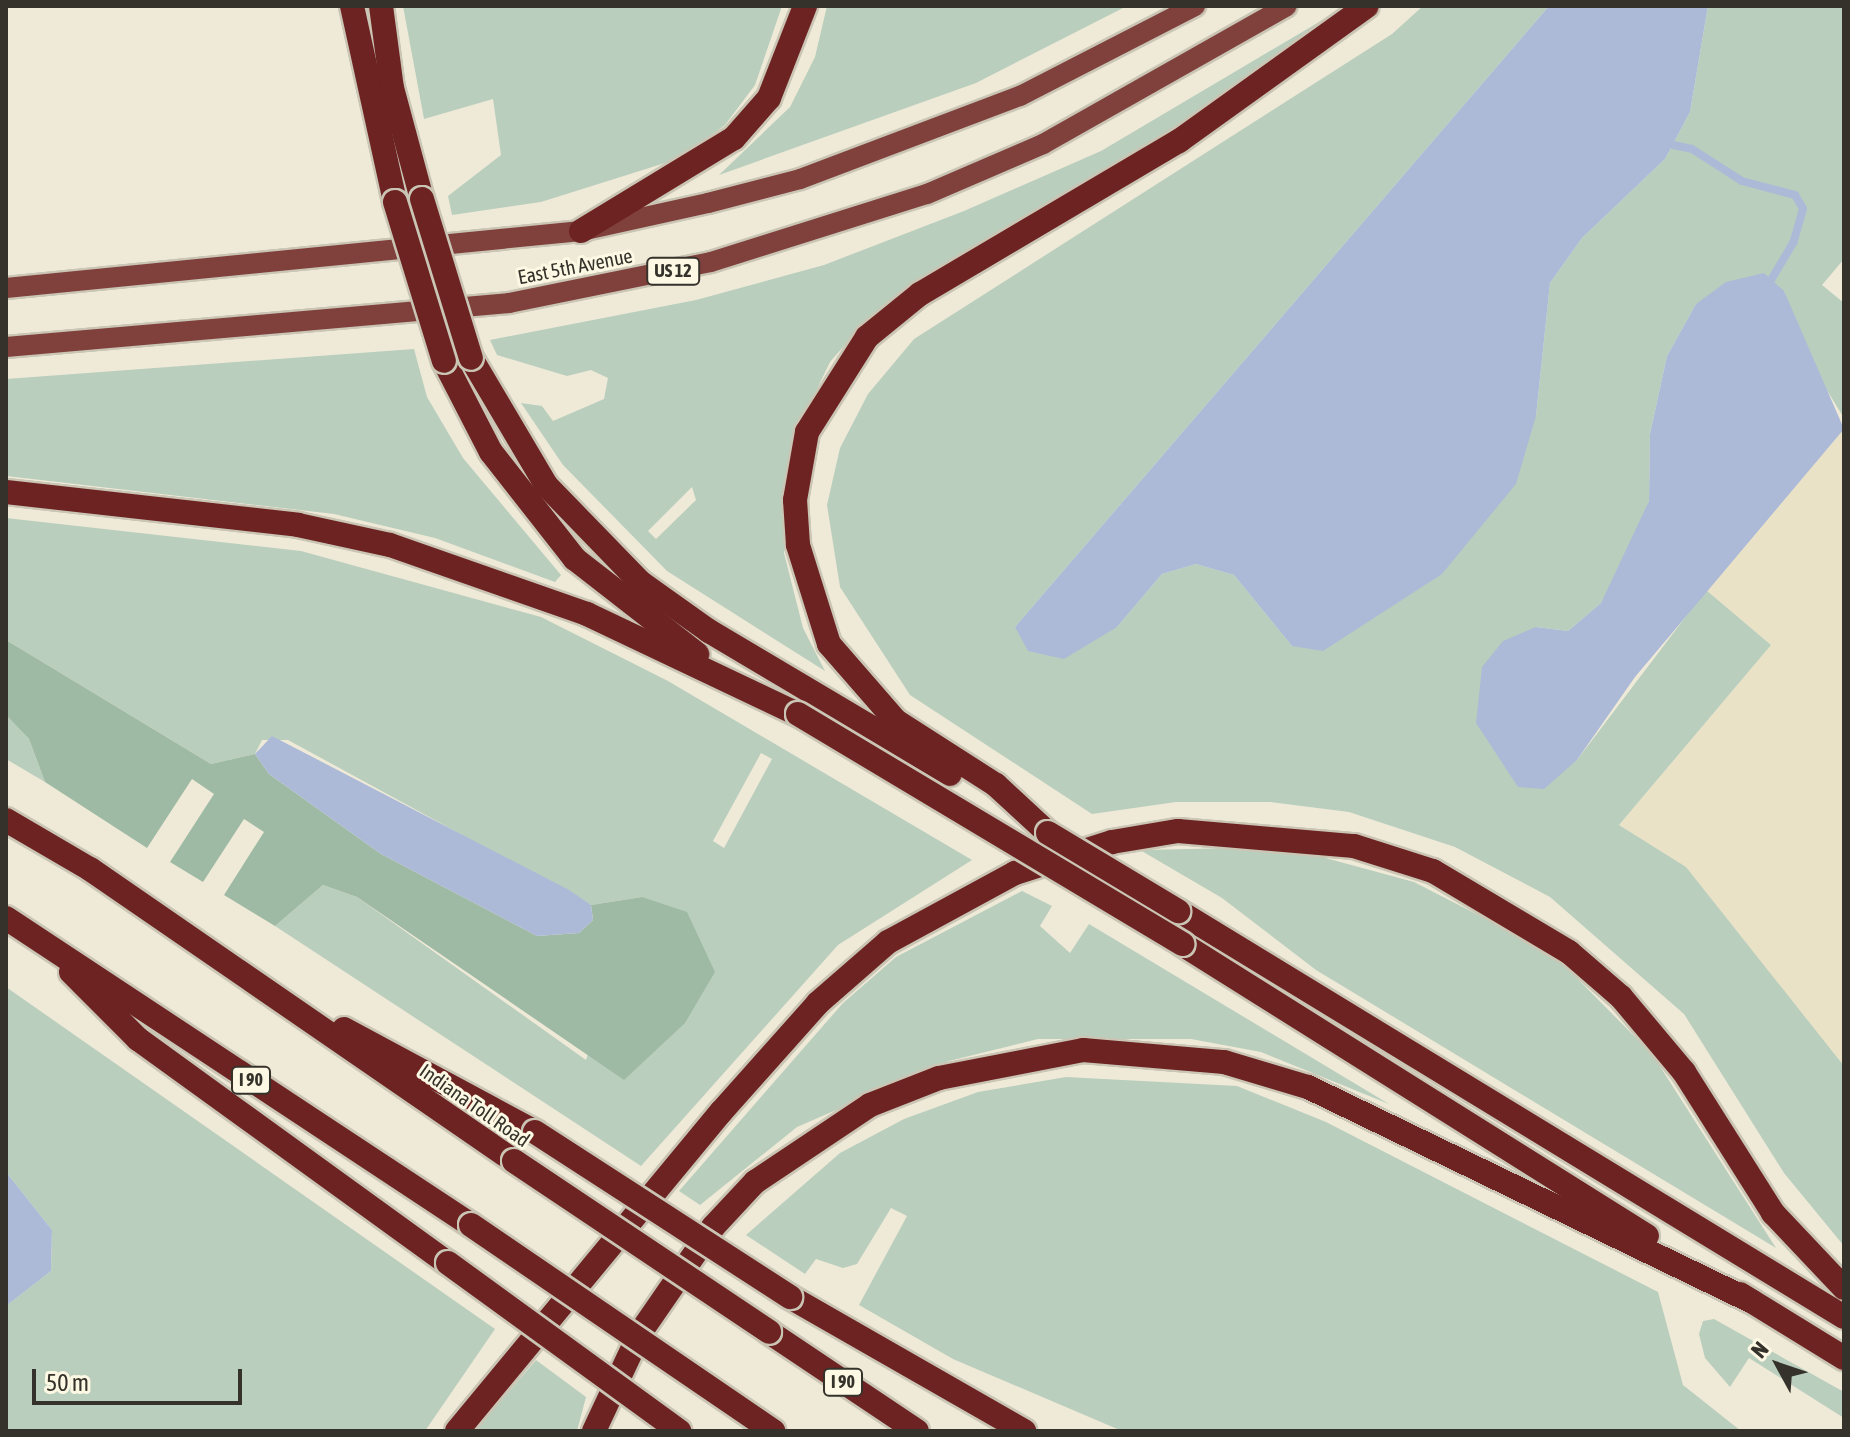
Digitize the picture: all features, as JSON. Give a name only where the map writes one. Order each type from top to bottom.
[{"type":"highway","points":[[352,6],[395,202],[444,361],[491,452],[575,559],[728,676]]},
{"type":"highway","points":[[381,6],[422,199],[471,358],[511,435],[593,538],[709,631],[1178,911],[1844,1317]]},
{"type":"highway","points":[[581,231],[734,138],[769,98],[805,6]]},
{"type":"highway","points":[[1048,833],[996,785],[896,721],[829,644],[809,596],[795,500],[807,432],[867,337],[920,294],[1204,125],[1367,6]]},
{"type":"highway","points":[[6,492],[298,525],[390,545],[493,577],[728,676],[798,714],[1182,944],[1844,1358]]},
{"type":"highway","name":"Indiana Toll Road","points":[[6,820],[277,997],[514,1161],[917,1431]]},
{"type":"highway","points":[[457,1431],[721,1112],[818,1003],[888,942],[1015,873],[1112,842],[1178,831],[1354,846],[1433,871],[1569,952],[1621,997],[1684,1072],[1773,1213],[1844,1288]]},
{"type":"highway","name":"I 90","points":[[6,918],[471,1225],[773,1431]]},
{"type":"highway","points":[[32,934],[138,1039],[679,1431]]},
{"type":"highway","points":[[277,997],[445,1077],[790,1297],[1024,1431]]},
{"type":"highway","points":[[594,1431],[648,1320],[713,1227],[755,1182],[870,1105],[996,1063],[1083,1050],[1224,1062],[1308,1087],[1751,1301]]},
{"type":"main road","name":"East 5th Avenue","points":[[6,288],[581,231],[785,183],[1020,96],[1195,6]]},
{"type":"main road","name":"East 5th Avenue","points":[[6,347],[509,303],[711,262],[914,198],[1043,144],[1287,6]]},
{"type":"shaded area","points":[[1844,429],[1844,1066],[1686,868],[1619,825],[1771,645],[1706,590]]},
{"type":"green space","points":[[403,6],[782,6],[755,85],[725,125],[681,158],[541,202],[452,215],[448,196],[501,155],[493,99],[424,119]]},
{"type":"green space","points":[[827,6],[1127,6],[976,83],[719,175],[790,107],[815,57]]},
{"type":"green space","points":[[1346,6],[1221,99],[871,315],[830,362],[801,422],[785,486],[784,553],[803,628],[825,671],[667,571],[563,465],[521,403],[542,406],[553,421],[604,399],[608,378],[591,370],[567,376],[497,355],[490,340],[696,300],[824,265],[964,211],[1101,151]],"holes":[[[692,487],[696,500],[656,539],[648,531]]]},
{"type":"green space","points":[[1423,6],[1549,6],[1015,627],[1117,627],[1162,574],[1196,564],[1234,575],[1292,646],[1536,416],[1550,283],[1582,238],[1665,159],[1690,112],[1708,6],[1844,6],[1844,259],[1822,285],[1844,303],[1844,418],[1809,361],[1784,291],[1696,304],[1667,356],[1650,434],[1649,501],[1630,552],[1601,603],[1568,631],[1536,627],[1577,760],[1706,590],[1771,645],[1619,825],[1686,867],[1844,1066],[1844,1246],[1784,1173],[1684,1014],[1550,897],[1455,847],[1349,812],[1270,802],[1176,802],[1092,814],[910,695],[840,587],[827,505],[840,448],[868,394],[914,339],[1392,34]]},
{"type":"green space","points":[[414,349],[427,397],[463,458],[561,575],[555,582],[435,538],[334,514],[6,476],[6,379]]},
{"type":"green space","points":[[6,518],[301,551],[541,617],[668,681],[972,860],[838,945],[641,1166],[275,926],[323,885],[357,897],[586,1060],[642,897],[591,905],[288,740],[262,740],[255,754],[211,764],[6,640]],"holes":[[[761,753],[772,759],[724,848],[713,841]]]},
{"type":"green space","points":[[6,640],[211,764],[255,754],[269,774],[381,854],[537,936],[579,933],[593,920],[591,905],[642,897],[687,912],[715,972],[685,1023],[624,1080],[357,897],[323,885],[275,926],[224,895],[264,832],[244,819],[203,882],[170,862],[214,794],[192,779],[147,848],[45,782],[29,739],[6,715]]},
{"type":"green space","points":[[6,715],[29,739],[45,782],[6,759]]},
{"type":"green space","points":[[1285,847],[1414,882],[1552,953],[1652,1054],[1776,1248],[1316,970],[1222,898],[1140,850]]},
{"type":"green space","points":[[1022,891],[1052,906],[1040,926],[1070,953],[1089,924],[1389,1104],[1261,1052],[1191,1039],[1038,1039],[949,1061],[797,1127],[700,1205],[679,1191],[843,1003],[896,957]]},
{"type":"green space","points":[[6,987],[495,1329],[425,1431],[6,1431],[6,1306],[51,1271],[52,1230],[6,1172]]},
{"type":"green space","points":[[1066,1077],[1237,1086],[1326,1122],[1658,1292],[1683,1385],[1741,1431],[1122,1431],[953,1359],[859,1305],[907,1216],[891,1208],[857,1264],[843,1268],[816,1259],[805,1274],[746,1235],[840,1153],[904,1119],[978,1092]]},
{"type":"green space","points":[[1714,1319],[1844,1392],[1844,1418],[1749,1358],[1730,1387],[1705,1358],[1699,1334],[1703,1321]]},
{"type":"green space","points":[[536,1360],[586,1397],[577,1431],[475,1431]]},
{"type":"water","points":[[1549,6],[1708,6],[1690,112],[1665,159],[1582,238],[1550,283],[1536,416],[1516,484],[1442,574],[1323,651],[1292,646],[1234,575],[1196,564],[1162,574],[1117,627],[1064,659],[1028,651],[1015,627]]},
{"type":"water","points":[[1764,273],[1784,291],[1844,429],[1635,677],[1577,760],[1544,789],[1518,787],[1476,723],[1482,667],[1503,641],[1536,627],[1568,631],[1601,603],[1649,501],[1650,434],[1667,356],[1696,304],[1726,282]]},
{"type":"water","points":[[272,736],[569,890],[591,905],[593,920],[579,933],[537,936],[381,854],[269,774],[255,754]]},
{"type":"water","points":[[6,1172],[52,1230],[51,1271],[6,1306]]},
{"type":"waterway","points":[[1673,145],[1692,149],[1742,181],[1795,195],[1803,209],[1793,243],[1771,280]]}]
